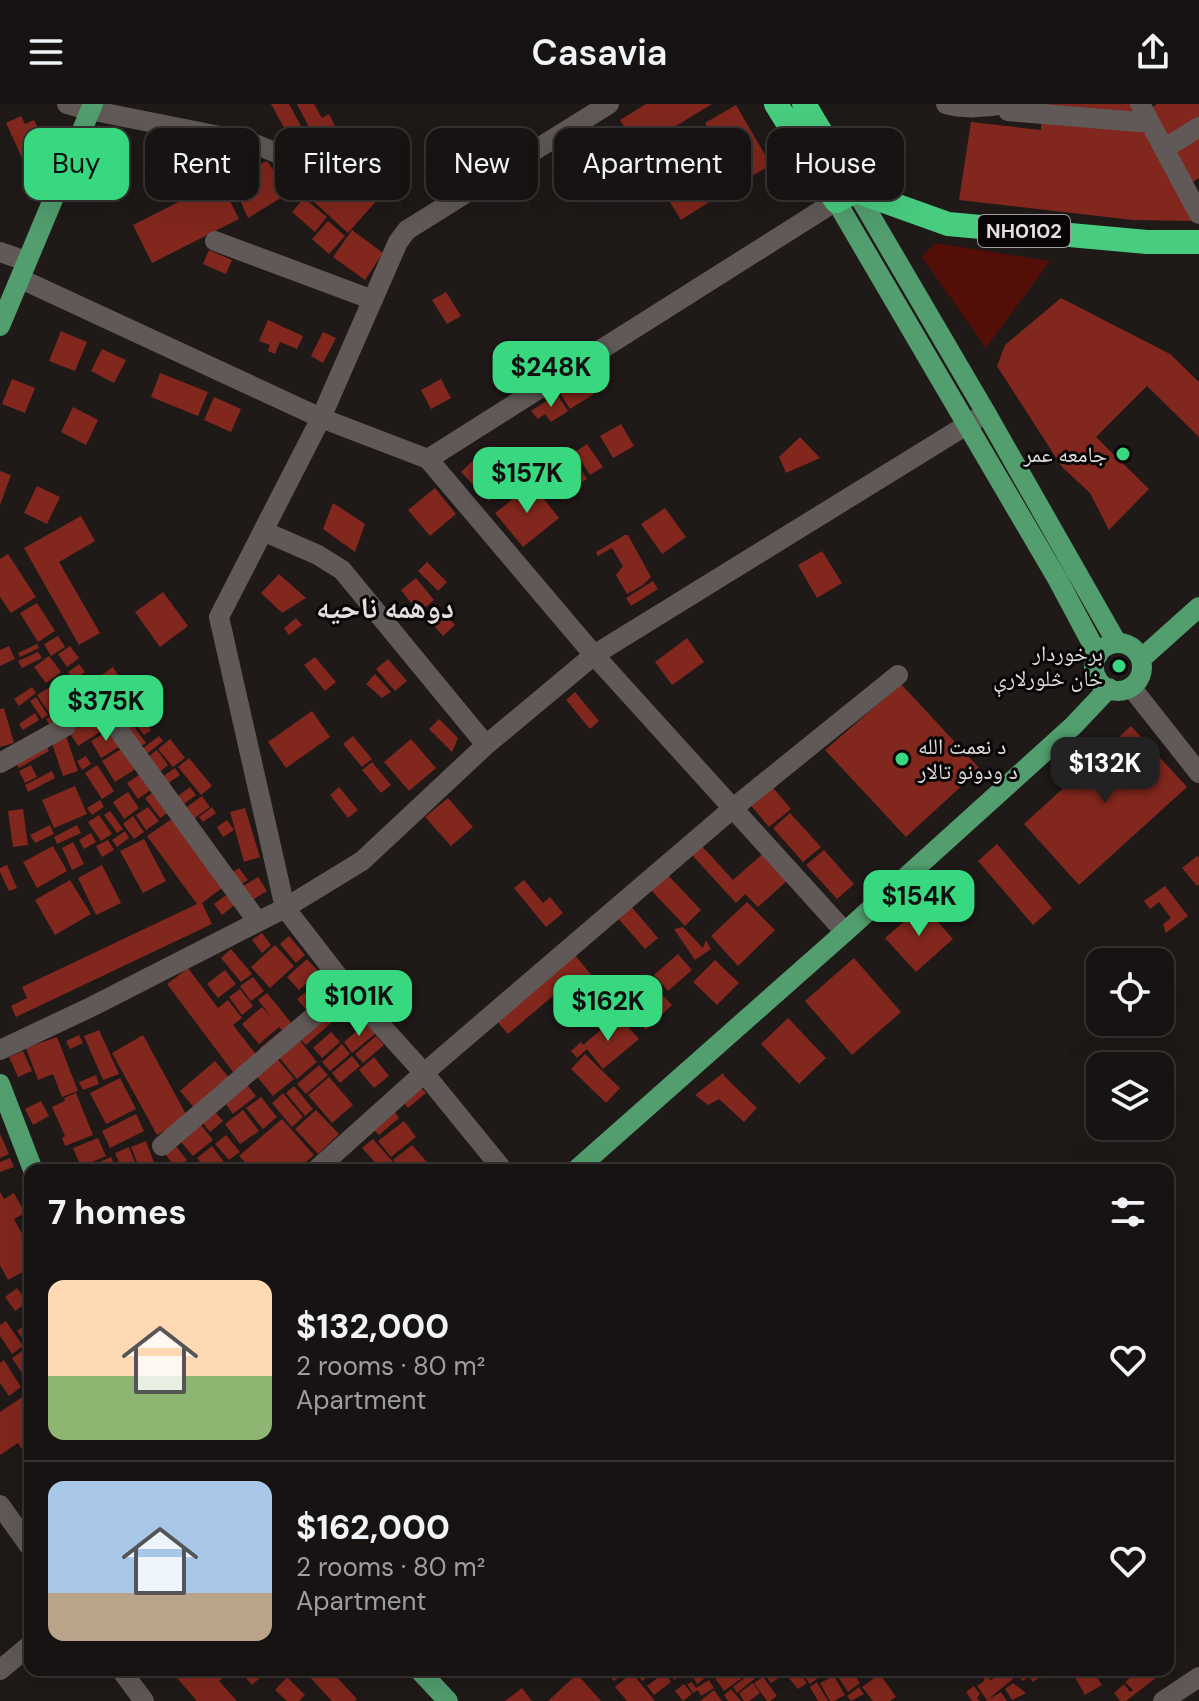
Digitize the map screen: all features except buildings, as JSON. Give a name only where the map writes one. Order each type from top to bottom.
[{"type":"highway","points":[[776,104],[794,128]]},
{"type":"highway","points":[[804,104],[815,128]]},
{"type":"highway","name":"NH0102","points":[[861,200],[948,224],[1147,242],[1199,242]]},
{"type":"main road","points":[[0,326],[91,107]]},
{"type":"main road","points":[[848,200],[967,424],[1098,655]]},
{"type":"main road","points":[[849,200],[986,413],[1117,643]]},
{"type":"main road","points":[[1141,659],[1199,607]]},
{"type":"main road","points":[[1117,643],[1132,647],[1141,659],[1142,667],[1141,675],[1131,687],[1116,691],[1102,684],[1095,670],[1098,655],[1109,645],[1117,643]]},
{"type":"main road","points":[[583,1164],[845,932],[1061,736],[1109,688]]},
{"type":"main road","points":[[0,1084],[31,1164]]},
{"type":"main road","points":[[425,1676],[448,1701]]},
{"type":"street","points":[[67,104],[250,142],[275,152]]},
{"type":"street","points":[[498,1164],[424,1073],[347,988],[285,908],[219,617],[321,418],[398,242],[407,230],[609,104]]},
{"type":"street","points":[[946,104],[1146,110],[1164,149],[1193,187],[1199,214]]},
{"type":"street","points":[[1164,149],[1199,127]]},
{"type":"street","points":[[428,459],[840,200]]},
{"type":"street","points":[[215,241],[373,300]]},
{"type":"street","points":[[0,252],[24,270],[321,418],[428,459],[594,655],[845,932]]},
{"type":"street","points":[[0,1050],[285,908],[362,861],[486,745],[594,655],[986,413]]},
{"type":"street","points":[[263,531],[318,555],[342,570],[486,745]]},
{"type":"street","points":[[323,1164],[732,809],[898,675]]},
{"type":"street","points":[[1131,687],[1199,773]]},
{"type":"street","points":[[102,700],[122,735],[258,922]]},
{"type":"street","points":[[0,763],[66,726]]},
{"type":"street","points":[[162,1146],[347,988]]},
{"type":"street","points":[[0,1505],[24,1539]]},
{"type":"street","points":[[0,1670],[24,1650]]},
{"type":"street","points":[[125,1676],[144,1701]]},
{"type":"street","points":[[1163,1701],[1199,1677]]},
{"type":"shaded area","points":[[935,243],[1050,261],[986,348],[922,257]]},
{"type":"place","name":"جامعه عمر","points":[[1123,454]]},
{"type":"place","name":"برخوردار خان څلورلارې","points":[[1119,666]]},
{"type":"place","name":"د نعمت الله د ودونو تالار","points":[[902,759]]},
{"type":"district","name":"دوهمه ناحیه","points":[[385,608]]}]
